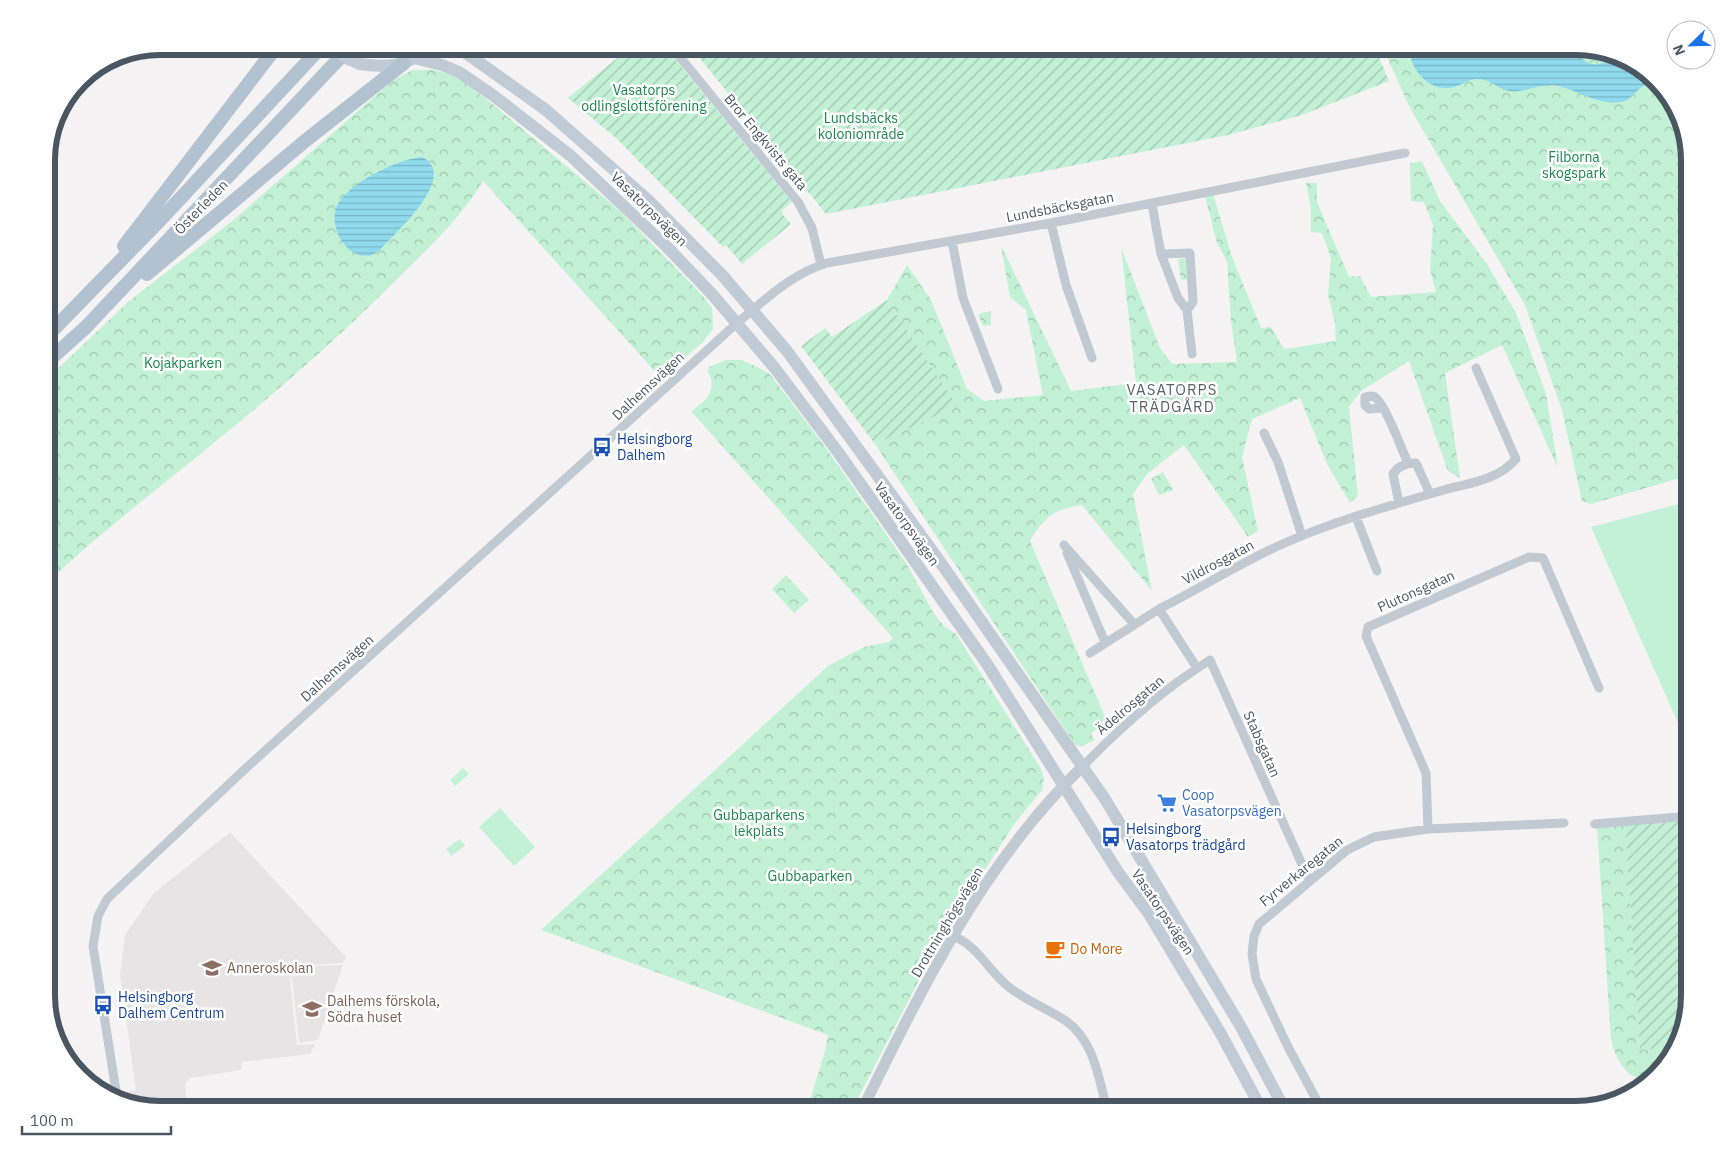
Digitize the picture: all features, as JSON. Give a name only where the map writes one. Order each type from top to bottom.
[{"type":"main road","points":[[78,305],[270,55]]},
{"type":"main road","name":"Österleden","points":[[55,327],[314,55]]},
{"type":"main road","points":[[343,55],[360,64],[382,68],[409,61]]},
{"type":"main road","name":"Österleden","points":[[55,355],[86,327],[343,55]]},
{"type":"main road","points":[[86,327],[229,204],[417,55]]},
{"type":"main road","name":"Vasatorpsvägen","points":[[469,55],[526,95],[607,163],[674,225],[753,310],[803,372],[1083,766],[1241,1027],[1280,1101]]},
{"type":"main road","name":"Vasatorpsvägen","points":[[409,61],[442,65],[458,72],[494,96],[571,156],[643,222],[737,323],[805,408],[987,664],[1118,872],[1149,914],[1221,1034],[1257,1101]]},
{"type":"street","name":"Bror Engkvists gata","points":[[678,55],[798,202],[812,228],[821,265]]},
{"type":"street","name":"Lundsbäcksgatan","points":[[737,323],[794,278],[821,265],[1152,204],[1405,153]]},
{"type":"street","points":[[1152,204],[1161,254],[1178,298],[1187,310],[1192,354]]},
{"type":"street","points":[[1051,223],[1064,280],[1092,358]]},
{"type":"street","points":[[952,241],[963,298],[998,389]]},
{"type":"street","points":[[1161,254],[1190,253],[1193,302],[1187,310]]},
{"type":"street","name":"Dalhemsvägen","points":[[116,1091],[93,946],[98,916],[107,899],[245,769],[737,323]]},
{"type":"street","name":"Vildrosgatan","points":[[1090,653],[1159,609],[1232,569],[1302,536],[1399,503],[1494,477],[1516,460],[1476,368]]},
{"type":"street","points":[[1382,408],[1408,463]]},
{"type":"street","points":[[1264,433],[1278,462],[1302,536]]},
{"type":"street","points":[[1399,503],[1393,474],[1396,469],[1408,463],[1416,463],[1430,494]]},
{"type":"street","points":[[1356,517],[1376,571]]},
{"type":"street","points":[[1105,642],[1064,545],[1134,624]]},
{"type":"street","name":"Plutonsgatan","points":[[1428,829],[1426,773],[1366,636],[1368,628],[1529,557],[1540,556],[1543,558],[1599,688]]},
{"type":"street","points":[[1159,609],[1197,668]]},
{"type":"street","name":"Stabsgatan","points":[[1197,668],[1210,660],[1309,880]]},
{"type":"street","name":"Ädelrosgatan","points":[[1083,766],[1112,737],[1197,668]]},
{"type":"street","name":"Drottninghögsvägen","points":[[867,1101],[954,936],[1003,858],[1064,785],[1083,766]]},
{"type":"street","points":[[1595,824],[1681,817]]},
{"type":"street","name":"Fyrverkaregatan","points":[[1317,1101],[1261,992],[1252,960],[1253,940],[1260,924],[1309,880],[1347,850],[1362,842],[1383,835],[1428,829],[1564,823]]},
{"type":"street","points":[[954,936],[975,949],[990,969],[1009,987],[1068,1022],[1079,1032],[1089,1047],[1104,1101]]},
{"type":"shaded area","name":"Anneroskolan","points":[[230,832],[346,957],[343,963],[312,965],[295,971],[290,980],[297,1045],[315,1044],[310,1054],[242,1062],[241,1070],[190,1078],[185,1084],[186,1101],[146,1100],[129,1096],[129,1091],[136,1090],[120,975],[125,935],[153,894]]},
{"type":"shaded area","name":"Dalhems förskola, Södra huset","points":[[343,965],[318,1040],[299,1043],[292,978],[312,966]]},
{"type":"green space","name":"Vasatorps odlingslottsförening","points":[[621,55],[672,55],[792,202],[782,210],[783,215],[791,224],[742,264],[726,245],[723,247],[616,138],[568,98]]},
{"type":"green space","name":"Lundsbäcks koloniområde","points":[[697,55],[1378,55],[1389,81],[1302,115],[1228,135],[826,214]]},
{"type":"green space","name":"Filborna skogspark","points":[[1386,55],[1583,55],[1597,57],[1623,66],[1635,73],[1659,96],[1673,120],[1680,146],[1681,160],[1681,478],[1591,504],[1582,501],[1562,410],[1525,305],[1410,108]]},
{"type":"green space","name":"Kojakparken","points":[[412,70],[433,70],[456,76],[490,102],[621,212],[702,295],[712,308],[713,329],[703,342],[661,378],[483,181],[463,210],[440,236],[348,327],[260,405],[108,529],[55,575],[55,371],[128,302],[231,222],[391,82]]},
{"type":"green space","points":[[1422,161],[1440,201],[1487,264],[1516,313],[1546,394],[1558,468],[1502,345],[1445,373],[1460,478],[1448,471],[1409,361],[1361,391],[1349,407],[1358,496],[1350,503],[1327,464],[1300,398],[1252,419],[1242,457],[1258,531],[1248,537],[1184,445],[1147,474],[1133,494],[1152,591],[1082,505],[1057,512],[1045,520],[1030,541],[1106,719],[1091,734],[1095,740],[1083,746],[1075,745],[875,444],[956,406],[887,300],[907,265],[931,300],[967,389],[984,401],[1043,395],[1026,310],[1010,297],[1001,245],[1071,391],[1136,383],[1121,247],[1160,348],[1172,364],[1237,362],[1231,321],[1227,261],[1217,243],[1205,196],[1213,194],[1232,257],[1261,328],[1271,327],[1284,349],[1336,341],[1335,323],[1328,295],[1331,258],[1322,233],[1311,232],[1311,209],[1306,183],[1317,183],[1317,202],[1349,277],[1360,276],[1371,297],[1436,292],[1430,270],[1433,225],[1424,202],[1411,201],[1410,163]]},
{"type":"green space","points":[[1190,258],[1191,279],[1181,280],[1178,259]]},
{"type":"green space","points":[[887,300],[957,406],[875,444],[801,346],[825,328],[832,337]]},
{"type":"green space","points":[[991,311],[991,325],[983,326],[978,314]]},
{"type":"green space","name":"Gubbaparken","points":[[726,360],[742,360],[769,373],[826,448],[906,563],[934,614],[945,627],[956,634],[1040,767],[1044,778],[1042,790],[1015,823],[939,941],[857,1101],[810,1101],[828,1035],[541,930],[828,666],[864,647],[889,642],[893,638],[691,411],[703,402],[709,394],[712,384],[708,371],[709,367]]},
{"type":"green space","points":[[1163,472],[1173,490],[1159,495],[1151,479]]},
{"type":"green space","points":[[1681,503],[1681,730],[1591,527]]},
{"type":"green space","points":[[786,575],[809,600],[794,613],[772,589]]},
{"type":"green space","points":[[463,768],[469,774],[455,786],[450,780]]},
{"type":"green space","points":[[500,808],[535,847],[514,866],[479,827]]},
{"type":"green space","points":[[1681,821],[1681,996],[1677,1023],[1668,1048],[1640,1050],[1625,824]]},
{"type":"green space","points":[[1625,824],[1640,1049],[1668,1047],[1655,1065],[1641,1078],[1634,1077],[1622,1066],[1611,1040],[1597,826]]},
{"type":"green space","points":[[460,839],[465,846],[451,856],[446,849]]},
{"type":"water","points":[[1410,55],[1579,55],[1590,64],[1601,64],[1608,60],[1623,66],[1649,85],[1645,85],[1631,98],[1620,102],[1596,100],[1566,88],[1552,85],[1520,91],[1509,91],[1482,79],[1471,80],[1449,88],[1441,88],[1420,76]]},
{"type":"water","points":[[422,157],[432,166],[434,177],[421,204],[379,251],[370,255],[361,255],[353,252],[340,238],[336,228],[336,209],[341,200],[360,183],[386,168]]},
{"type":"place","name":"Helsingborg Dalhem","points":[[602,447]]},
{"type":"place","name":"Coop Vasatorpsvägen","points":[[1167,803]]},
{"type":"place","name":"Helsingborg Vasatorps trädgård","points":[[1111,837]]},
{"type":"place","name":"Do More","points":[[1055,949]]},
{"type":"place","name":"Anneroskolan","points":[[212,968]]},
{"type":"place","name":"Helsingborg Dalhem Centrum","points":[[103,1005]]},
{"type":"place","name":"Dalhems förskola, Södra huset","points":[[312,1009]]},
{"type":"district","name":"VASATORPS TRÄDGÅRD","points":[[1172,398]]},
{"type":"park label","name":"Gubbaparkens lekplats","points":[[759,824]]}]
